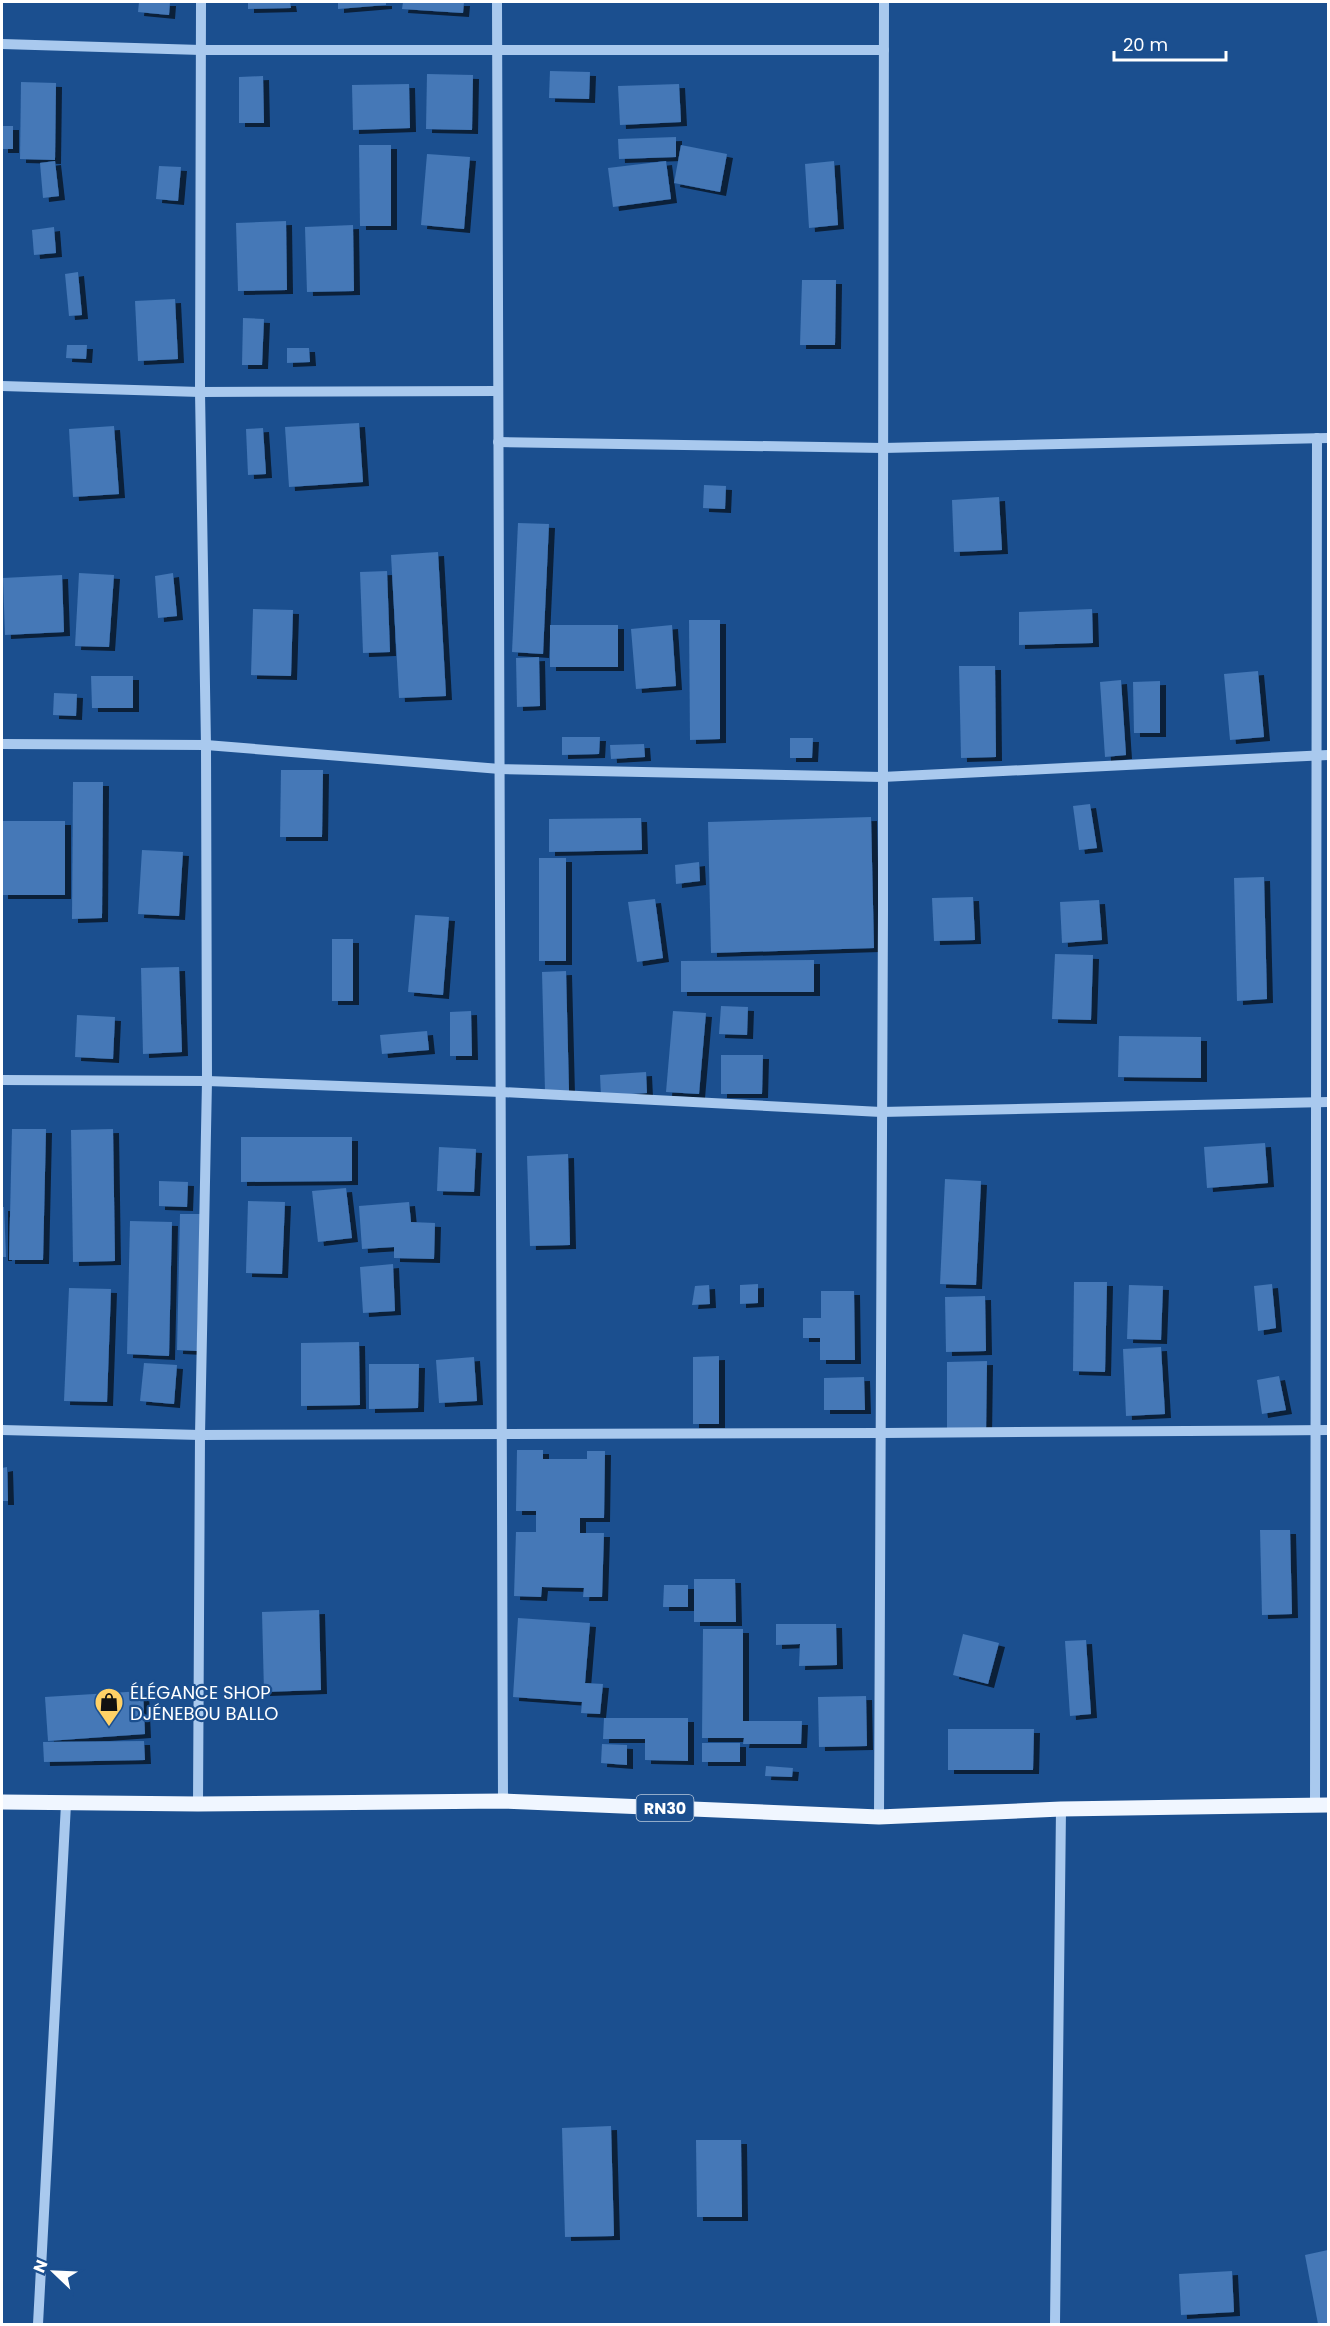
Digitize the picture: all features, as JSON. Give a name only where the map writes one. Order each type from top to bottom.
[{"type":"main road","name":"RN30","points":[[2,1802],[198,1804],[503,1801],[879,1817],[1061,1809],[1322,1805]]},
{"type":"street","points":[[198,1804],[200,1435],[207,1081],[206,745],[200,392],[201,2]]},
{"type":"street","points":[[497,2],[503,1801]]},
{"type":"street","points":[[879,1817],[883,1433],[881,1112],[884,2]]},
{"type":"street","points":[[2,44],[201,50],[884,50]]},
{"type":"street","points":[[2,386],[200,392],[498,391]]},
{"type":"street","points":[[498,442],[883,448],[1323,438],[1316,754],[1314,1430],[1322,1805]]},
{"type":"street","points":[[2,744],[206,745],[500,769],[882,777],[1329,754]]},
{"type":"street","points":[[2,1080],[207,1081],[501,1092],[881,1112],[1329,1102]]},
{"type":"street","points":[[2,1430],[200,1435],[1329,1430]]},
{"type":"street","points":[[38,2325],[66,1804]]},
{"type":"street","points":[[1055,2325],[1061,1809]]},
{"type":"building","points":[[139,2],[170,2],[169,15],[138,12]]},
{"type":"building","points":[[248,2],[290,2],[291,8],[248,9]]},
{"type":"building","points":[[338,2],[386,2],[386,5],[338,9]]},
{"type":"building","points":[[403,2],[464,2],[463,13],[402,9]]},
{"type":"building","points":[[550,71],[590,72],[589,99],[549,98]]},
{"type":"building","points":[[427,74],[473,75],[472,130],[426,129]]},
{"type":"building","points":[[263,76],[264,123],[239,123],[239,77]]},
{"type":"building","points":[[21,82],[56,83],[55,160],[20,159]]},
{"type":"building","points":[[409,84],[410,128],[353,130],[352,85]]},
{"type":"building","points":[[679,84],[681,122],[620,125],[618,86]]},
{"type":"building","points":[[2,126],[13,126],[13,149],[2,149]]},
{"type":"building","points":[[676,137],[676,157],[619,159],[618,139]]},
{"type":"building","points":[[359,145],[391,145],[391,226],[360,226]]},
{"type":"building","points":[[681,145],[727,154],[720,192],[674,183]]},
{"type":"building","points":[[427,154],[470,157],[464,229],[421,225]]},
{"type":"building","points":[[55,161],[59,196],[43,198],[40,163]]},
{"type":"building","points":[[666,161],[671,199],[613,207],[608,168]]},
{"type":"building","points":[[834,161],[838,225],[809,228],[805,164]]},
{"type":"building","points":[[159,166],[181,167],[178,201],[156,199]]},
{"type":"building","points":[[286,221],[287,290],[238,291],[236,223]]},
{"type":"building","points":[[353,225],[354,291],[307,292],[305,227]]},
{"type":"building","points":[[54,227],[56,253],[34,255],[32,230]]},
{"type":"building","points":[[78,272],[82,315],[69,316],[65,274]]},
{"type":"building","points":[[802,280],[836,280],[835,345],[800,345]]},
{"type":"building","points":[[175,299],[178,359],[138,361],[135,301]]},
{"type":"building","points":[[243,318],[264,319],[262,365],[242,365]]},
{"type":"building","points":[[67,345],[87,345],[86,359],[66,358]]},
{"type":"building","points":[[287,348],[309,348],[310,362],[287,363]]},
{"type":"building","points":[[359,423],[363,482],[289,487],[285,427]]},
{"type":"building","points":[[114,426],[119,494],[73,497],[69,429]]},
{"type":"building","points":[[263,428],[266,474],[248,475],[246,429]]},
{"type":"building","points":[[704,485],[726,486],[725,509],[703,508]]},
{"type":"building","points":[[999,497],[1002,550],[954,552],[952,500]]},
{"type":"building","points":[[518,523],[549,524],[543,654],[512,652]]},
{"type":"building","points":[[438,552],[446,696],[399,698],[391,555]]},
{"type":"building","points":[[387,571],[390,652],[363,653],[360,572]]},
{"type":"building","points":[[79,573],[114,575],[109,647],[75,646]]},
{"type":"building","points":[[173,573],[177,616],[158,618],[155,576]]},
{"type":"building","points":[[62,575],[64,632],[5,635],[3,578]]},
{"type":"building","points":[[253,609],[293,610],[291,676],[251,675]]},
{"type":"building","points":[[1092,609],[1093,643],[1019,645],[1019,612]]},
{"type":"building","points":[[689,620],[720,620],[720,739],[690,740]]},
{"type":"building","points":[[550,625],[618,625],[618,667],[550,667]]},
{"type":"building","points":[[672,625],[676,686],[636,689],[631,629]]},
{"type":"building","points":[[539,657],[540,706],[517,707],[516,658]]},
{"type":"building","points":[[959,666],[995,666],[996,757],[961,758]]},
{"type":"building","points":[[1258,671],[1264,737],[1230,740],[1224,674]]},
{"type":"building","points":[[91,676],[133,676],[133,708],[92,708]]},
{"type":"building","points":[[1121,680],[1126,755],[1105,757],[1100,682]]},
{"type":"building","points":[[1160,681],[1160,733],[1134,733],[1133,682]]},
{"type":"building","points":[[54,693],[77,694],[76,716],[53,715]]},
{"type":"building","points":[[562,737],[600,737],[599,754],[562,755]]},
{"type":"building","points":[[790,738],[813,738],[812,758],[790,758]]},
{"type":"building","points":[[644,744],[645,757],[611,759],[610,745]]},
{"type":"building","points":[[281,770],[323,770],[322,837],[280,837]]},
{"type":"building","points":[[73,782],[103,782],[102,918],[72,919]]},
{"type":"building","points":[[1090,804],[1097,848],[1079,850],[1073,806]]},
{"type":"building","points":[[871,817],[874,948],[711,953],[708,822]]},
{"type":"building","points":[[641,818],[642,850],[549,852],[549,819]]},
{"type":"building","points":[[2,821],[65,821],[65,895],[2,895]]},
{"type":"building","points":[[142,850],[183,852],[179,916],[138,914]]},
{"type":"building","points":[[539,858],[566,858],[566,961],[539,961]]},
{"type":"building","points":[[699,862],[700,881],[676,884],[675,865]]},
{"type":"building","points":[[1264,877],[1267,999],[1237,1001],[1234,878]]},
{"type":"building","points":[[973,897],[975,940],[934,941],[932,898]]},
{"type":"building","points":[[655,899],[663,958],[637,962],[628,902]]},
{"type":"building","points":[[1099,900],[1102,940],[1062,943],[1060,902]]},
{"type":"building","points":[[415,915],[449,917],[443,995],[408,992]]},
{"type":"building","points":[[332,939],[353,939],[353,1001],[332,1001]]},
{"type":"building","points":[[1055,954],[1093,955],[1091,1020],[1052,1019]]},
{"type":"building","points":[[814,960],[814,992],[681,992],[681,961]]},
{"type":"building","points":[[179,967],[182,1052],[143,1054],[141,968]]},
{"type":"building","points":[[566,971],[569,1091],[545,1091],[542,972]]},
{"type":"building","points":[[721,1006],[748,1007],[747,1035],[719,1034]]},
{"type":"building","points":[[471,1011],[472,1056],[450,1056],[450,1012]]},
{"type":"building","points":[[673,1011],[706,1013],[699,1094],[666,1092]]},
{"type":"building","points":[[77,1015],[115,1017],[113,1059],[75,1057]]},
{"type":"building","points":[[427,1031],[429,1050],[382,1054],[380,1035]]},
{"type":"building","points":[[1119,1036],[1201,1037],[1201,1078],[1118,1077]]},
{"type":"building","points":[[721,1055],[763,1055],[762,1094],[721,1094]]},
{"type":"building","points":[[646,1072],[647,1093],[601,1096],[600,1075]]},
{"type":"building","points":[[12,1129],[46,1129],[43,1260],[9,1260]]},
{"type":"building","points":[[113,1129],[115,1261],[73,1262],[71,1130]]},
{"type":"building","points":[[241,1137],[352,1137],[352,1181],[241,1182]]},
{"type":"building","points":[[1265,1143],[1268,1183],[1207,1188],[1204,1147]]},
{"type":"building","points":[[439,1147],[476,1149],[474,1192],[437,1191]]},
{"type":"building","points":[[568,1154],[570,1245],[530,1246],[527,1156]]},
{"type":"building","points":[[945,1179],[981,1181],[976,1285],[940,1284]]},
{"type":"building","points":[[159,1181],[188,1182],[187,1207],[159,1206]]},
{"type":"building","points":[[346,1188],[352,1238],[318,1242],[312,1191]]},
{"type":"building","points":[[248,1201],[285,1202],[282,1274],[246,1273]]},
{"type":"building","points":[[409,1202],[411,1222],[435,1223],[434,1259],[394,1258],[394,1247],[362,1249],[359,1206]]},
{"type":"building","points":[[2,1207],[4,1207],[6,1257],[2,1257]]},
{"type":"building","points":[[180,1214],[200,1214],[197,1351],[177,1350]]},
{"type":"building","points":[[130,1221],[172,1222],[169,1356],[127,1354]]},
{"type":"building","points":[[393,1264],[395,1311],[363,1313],[360,1267]]},
{"type":"building","points":[[1074,1282],[1107,1282],[1105,1372],[1073,1371]]},
{"type":"building","points":[[758,1284],[758,1303],[740,1304],[740,1285]]},
{"type":"building","points":[[1272,1284],[1276,1328],[1258,1331],[1254,1286]]},
{"type":"building","points":[[709,1285],[710,1304],[692,1305],[695,1286]]},
{"type":"building","points":[[1129,1285],[1163,1286],[1161,1340],[1127,1339]]},
{"type":"building","points":[[69,1288],[111,1289],[107,1402],[64,1401]]},
{"type":"building","points":[[821,1291],[854,1291],[855,1360],[820,1360],[820,1338],[803,1338],[803,1318],[821,1318]]},
{"type":"building","points":[[985,1296],[986,1351],[946,1352],[945,1297]]},
{"type":"building","points":[[359,1342],[360,1405],[301,1406],[301,1343]]},
{"type":"building","points":[[1161,1347],[1165,1414],[1126,1416],[1123,1349]]},
{"type":"building","points":[[719,1356],[719,1424],[693,1424],[693,1357]]},
{"type":"building","points":[[474,1357],[477,1401],[439,1403],[436,1360]]},
{"type":"building","points":[[987,1361],[986,1433],[947,1433],[947,1362]]},
{"type":"building","points":[[144,1363],[177,1365],[174,1404],[140,1401]]},
{"type":"building","points":[[369,1364],[419,1364],[418,1408],[369,1409]]},
{"type":"building","points":[[1279,1376],[1286,1410],[1262,1414],[1257,1380]]},
{"type":"building","points":[[864,1377],[865,1410],[824,1410],[824,1378]]},
{"type":"building","points":[[517,1450],[543,1450],[543,1459],[587,1459],[587,1451],[605,1451],[604,1518],[580,1518],[580,1533],[604,1533],[602,1597],[583,1597],[584,1588],[542,1587],[541,1597],[514,1596],[516,1532],[536,1532],[536,1511],[516,1511]]},
{"type":"building","points":[[7,1467],[8,1501],[2,1501],[2,1468]]},
{"type":"building","points":[[1260,1530],[1290,1530],[1292,1614],[1262,1615]]},
{"type":"building","points":[[694,1579],[735,1579],[736,1622],[694,1622]]},
{"type":"building","points":[[664,1585],[688,1585],[688,1607],[663,1607]]},
{"type":"building","points":[[319,1610],[321,1690],[264,1692],[262,1612]]},
{"type":"building","points":[[518,1618],[590,1623],[585,1683],[603,1684],[600,1714],[581,1713],[582,1702],[513,1697]]},
{"type":"building","points":[[776,1624],[836,1624],[837,1665],[799,1666],[800,1644],[776,1645]]},
{"type":"building","points":[[703,1629],[743,1629],[743,1721],[802,1721],[801,1744],[743,1744],[744,1738],[702,1738]]},
{"type":"building","points":[[963,1634],[999,1643],[988,1684],[953,1675]]},
{"type":"building","points":[[1086,1640],[1091,1714],[1070,1716],[1065,1641]]},
{"type":"building","points":[[143,1691],[145,1734],[48,1741],[45,1697]]},
{"type":"building","points":[[866,1696],[867,1746],[819,1747],[818,1697]]},
{"type":"building","points":[[604,1718],[688,1718],[688,1761],[645,1760],[645,1739],[603,1739]]},
{"type":"building","points":[[948,1729],[1034,1729],[1033,1770],[948,1770]]},
{"type":"building","points":[[144,1741],[145,1760],[44,1762],[43,1742]]},
{"type":"building","points":[[702,1743],[740,1743],[740,1762],[702,1762]]},
{"type":"building","points":[[602,1744],[627,1745],[627,1765],[601,1763]]},
{"type":"building","points":[[766,1766],[793,1768],[792,1777],[765,1776]]},
{"type":"building","points":[[611,2126],[614,2236],[565,2237],[562,2128]]},
{"type":"building","points":[[696,2140],[741,2140],[742,2217],[697,2217]]},
{"type":"building","points":[[1328,2250],[1328,2324],[1318,2324],[1305,2255]]},
{"type":"building","points":[[1232,2271],[1234,2312],[1181,2315],[1179,2274]]},
{"type":"place","name":"ÉLÉGANCE SHOP DJÉNEBOU BALLO","points":[[109,1728]]}]
